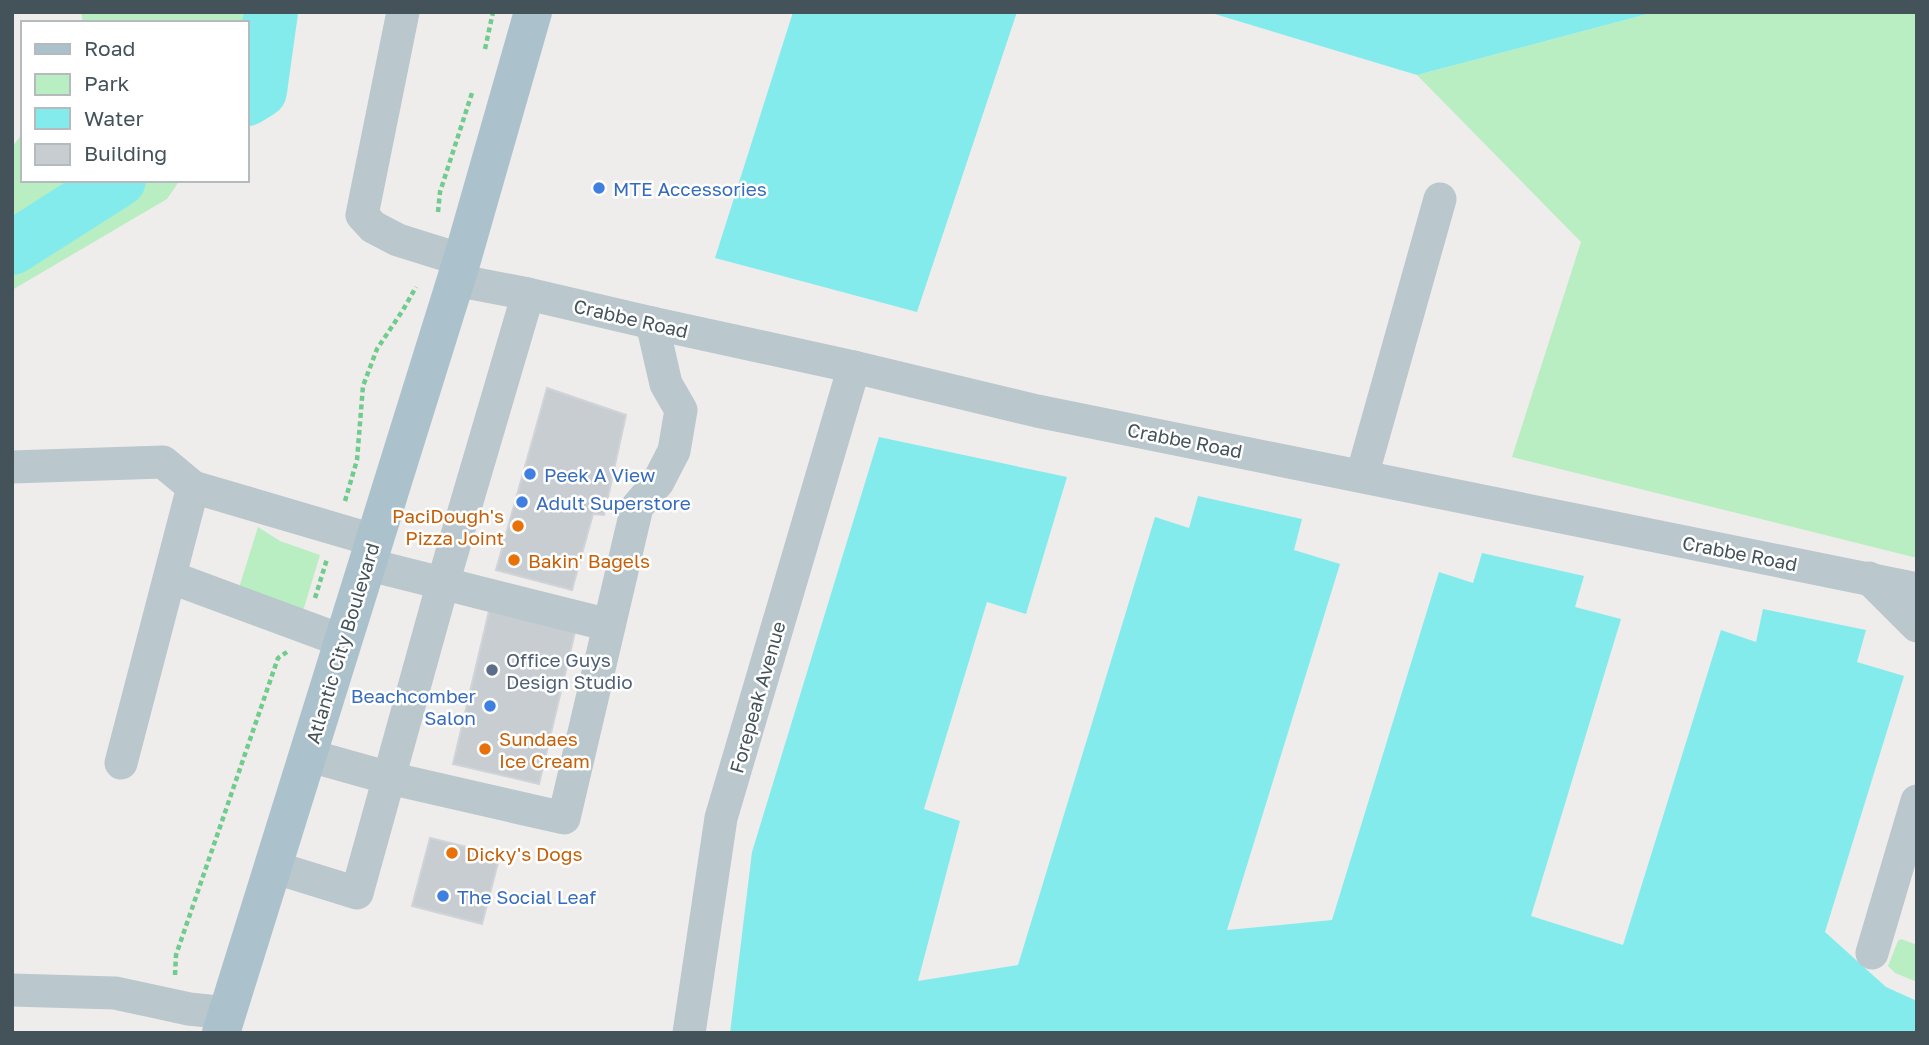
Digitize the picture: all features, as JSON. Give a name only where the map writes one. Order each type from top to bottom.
[{"type":"main road","name":"Atlantic City Boulevard","points":[[224,1023],[458,270],[533,12]]},
{"type":"street","name":"Crabbe Road","points":[[403,12],[362,215],[373,227],[458,270],[528,294],[1037,411],[1917,589]]},
{"type":"street","points":[[1362,476],[1440,199]]},
{"type":"street","points":[[273,867],[357,893],[443,583],[528,294]]},
{"type":"street","points":[[307,755],[389,778],[564,818],[637,507],[658,482],[674,451],[681,410],[666,384],[652,323]]},
{"type":"street","name":"Forepeak Avenue","points":[[689,1033],[721,818],[854,367]]},
{"type":"street","points":[[12,467],[163,461],[193,487],[370,552],[443,583],[609,625]]},
{"type":"street","points":[[121,763],[193,487]]},
{"type":"street","points":[[170,577],[343,641]]},
{"type":"street","points":[[1868,579],[1917,626]]},
{"type":"street","points":[[1872,953],[1917,801]]},
{"type":"street","points":[[12,990],[115,993],[173,1005],[224,1023]]},
{"type":"path","points":[[312,607],[330,550]]},
{"type":"path","points":[[173,1005],[176,955],[278,658],[289,651]]},
{"type":"green space","points":[[81,12],[252,12],[248,38],[248,21],[83,21]]},
{"type":"green space","points":[[1655,12],[1917,12],[1917,558],[1512,457],[1581,242],[1417,75]]},
{"type":"green space","points":[[21,136],[21,182],[179,182],[167,199],[12,290],[12,147]]},
{"type":"green space","points":[[258,527],[280,541],[320,555],[303,611],[237,594]]},
{"type":"green space","points":[[1901,939],[1917,945],[1917,982],[1895,973],[1888,966]]},
{"type":"water","points":[[261,12],[290,12],[260,91]]},
{"type":"water","points":[[793,12],[1017,12],[917,312],[715,258]]},
{"type":"water","points":[[1208,12],[1655,12],[1417,75]]},
{"type":"water","points":[[879,437],[1067,477],[1026,614],[987,602],[924,809],[960,821],[918,981],[1018,965],[1155,517],[1189,528],[1198,496],[1302,519],[1294,550],[1340,564],[1227,930],[1332,920],[1439,572],[1473,583],[1482,553],[1584,576],[1575,607],[1621,619],[1531,916],[1623,945],[1721,630],[1756,642],[1763,609],[1866,630],[1857,662],[1904,676],[1825,932],[1886,987],[1917,1001],[1917,1033],[730,1033],[752,852]]},
{"type":"building","points":[[547,388],[626,415],[604,515],[593,514],[572,590],[496,570]]},
{"type":"building","points":[[489,611],[575,632],[539,784],[453,764]]},
{"type":"building","points":[[430,838],[500,855],[482,924],[412,906]]},
{"type":"waterway","points":[[248,98],[260,91],[271,12]]},
{"type":"waterway","points":[[12,248],[116,182]]},
{"type":"place","name":"MTE Accessories","points":[[599,188]]},
{"type":"place","name":"Peek A View","points":[[530,474]]},
{"type":"place","name":"Adult Superstore","points":[[522,502]]},
{"type":"place","name":"PaciDough's Pizza Joint","points":[[518,526]]},
{"type":"place","name":"Bakin' Bagels","points":[[514,560]]},
{"type":"place","name":"Office Guys Design Studio","points":[[492,670]]},
{"type":"place","name":"Beachcomber Salon","points":[[490,706]]},
{"type":"place","name":"Sundaes Ice Cream","points":[[485,749]]},
{"type":"place","name":"Dicky's Dogs","points":[[452,853]]},
{"type":"place","name":"The Social Leaf","points":[[443,896]]}]
